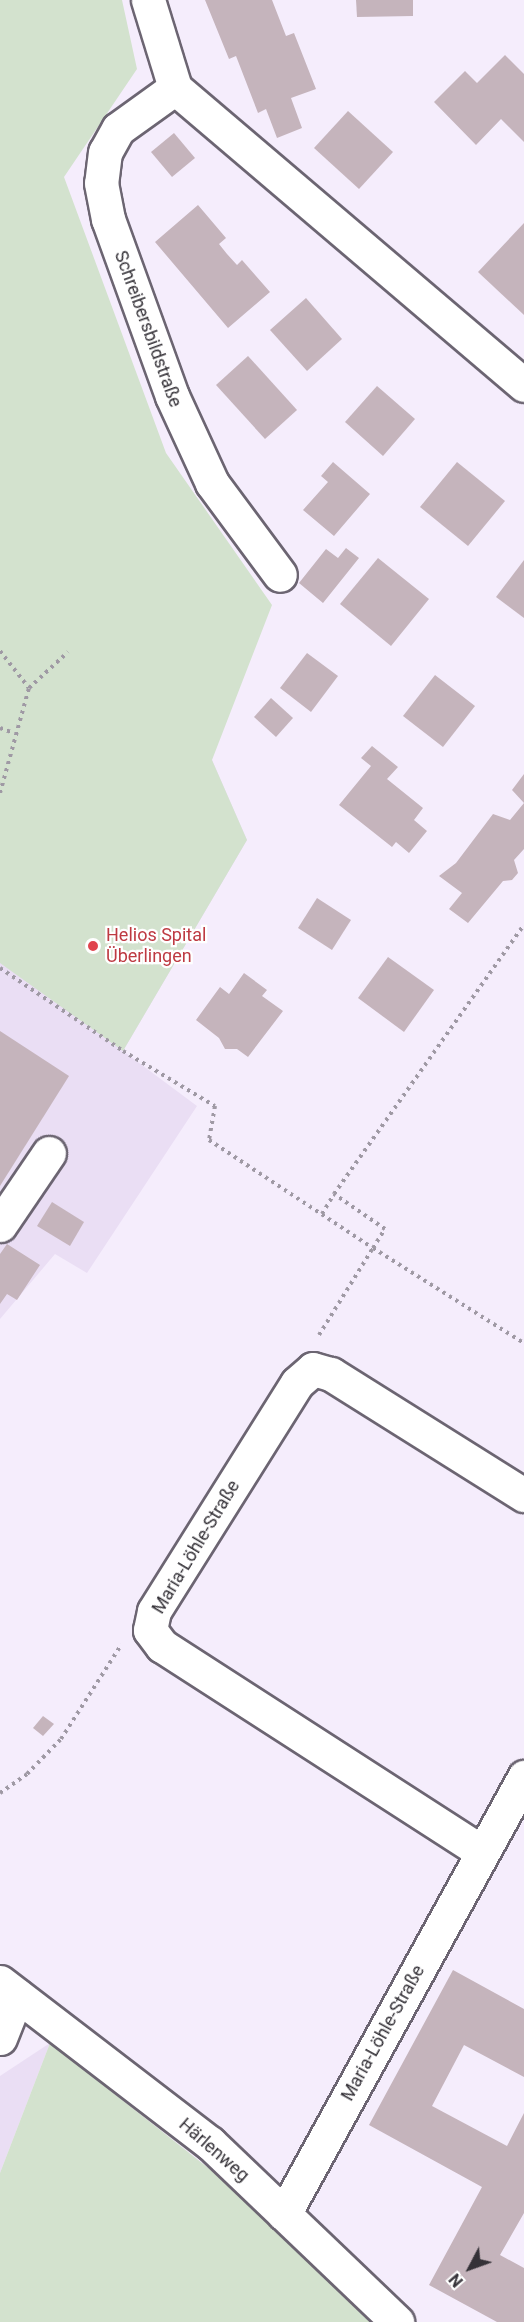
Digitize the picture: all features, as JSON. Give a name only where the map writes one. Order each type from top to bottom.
[{"type":"street","points":[[148,0],[175,88],[524,385]]},
{"type":"street","name":"Schreibersbildstraße","points":[[175,88],[118,129],[105,152],[101,183],[108,219],[172,396],[212,483],[280,575]]},
{"type":"street","points":[[0,1225],[49,1153]]},
{"type":"street","points":[[313,1369],[331,1374],[524,1495]]},
{"type":"street","name":"Maria-Löhle-Straße","points":[[313,1369],[297,1383],[160,1601],[150,1630],[162,1646],[482,1852]]},
{"type":"street","name":"Maria-Löhle-Straße","points":[[284,2214],[524,1777]]},
{"type":"street","points":[[0,2038],[9,1988]]},
{"type":"street","name":"Härlenweg","points":[[9,1988],[210,2143],[398,2322]]},
{"type":"path","points":[[0,651],[29,688]]},
{"type":"path","points":[[0,793],[14,733],[29,688],[68,652]]},
{"type":"path","points":[[0,728],[14,733]]},
{"type":"path","points":[[322,1214],[524,925]]},
{"type":"path","points":[[0,968],[123,1052],[215,1107],[209,1140],[373,1248],[524,1343]]},
{"type":"path","points":[[313,1369],[314,1344],[386,1229],[334,1194]]},
{"type":"path","points":[[0,1793],[27,1774],[61,1739],[123,1642],[150,1630]]},
{"type":"shaded area","name":"Helios Spital Überlingen","points":[[0,602],[212,760],[247,840],[123,1051],[197,1106],[87,1273],[55,1254],[0,1319]]},
{"type":"shaded area","points":[[50,2043],[0,2173],[0,2076]]},
{"type":"green space","points":[[0,0],[122,0],[137,69],[64,177],[166,453],[272,605],[212,760],[247,840],[123,1051],[0,963]]},
{"type":"green space","points":[[50,2043],[221,2178],[373,2322],[0,2322],[0,2173]]},
{"type":"building","points":[[205,0],[272,0],[286,36],[294,33],[316,89],[291,98],[302,128],[277,138],[266,109],[258,113],[236,56],[229,59]]},
{"type":"building","points":[[356,0],[413,0],[413,16],[357,17]]},
{"type":"building","points":[[505,55],[524,74],[524,142],[501,119],[476,145],[434,102],[465,71],[477,83]]},
{"type":"building","points":[[348,111],[393,152],[359,189],[314,148]]},
{"type":"building","points":[[174,133],[195,158],[172,177],[151,152]]},
{"type":"building","points":[[198,205],[226,238],[219,244],[227,254],[237,265],[242,260],[270,292],[228,328],[155,242]]},
{"type":"building","points":[[524,223],[524,315],[478,272]]},
{"type":"building","points":[[306,298],[342,339],[307,371],[270,330]]},
{"type":"building","points":[[248,356],[297,410],[265,439],[216,385]]},
{"type":"building","points":[[377,386],[415,419],[383,456],[345,422]]},
{"type":"building","points":[[333,462],[370,494],[334,536],[303,510],[328,482],[321,476]]},
{"type":"building","points":[[457,462],[505,501],[468,546],[420,507]]},
{"type":"building","points":[[346,548],[359,558],[323,603],[299,583],[326,549],[338,558]]},
{"type":"building","points":[[378,558],[429,599],[391,646],[340,604]]},
{"type":"building","points":[[524,560],[524,618],[496,597]]},
{"type":"building","points":[[307,653],[338,676],[311,712],[280,688]]},
{"type":"building","points":[[435,675],[475,706],[443,747],[403,716]]},
{"type":"building","points":[[271,698],[293,718],[276,737],[254,717]]},
{"type":"building","points":[[372,746],[398,767],[387,779],[423,808],[414,820],[427,831],[409,853],[396,842],[392,847],[339,805],[371,766],[361,758]]},
{"type":"building","points":[[524,774],[524,803],[512,790]]},
{"type":"building","points":[[524,803],[524,849],[514,860],[518,873],[512,880],[503,881],[468,923],[449,909],[462,893],[439,876],[456,863],[493,814],[510,820]]},
{"type":"building","points":[[317,898],[351,920],[332,950],[298,928]]},
{"type":"building","points":[[388,957],[434,990],[404,1032],[358,998]]},
{"type":"building","points":[[244,973],[267,990],[262,996],[283,1011],[248,1057],[237,1049],[225,1049],[219,1038],[196,1020],[220,987],[229,994]]},
{"type":"building","points":[[0,1031],[69,1076],[0,1186]]},
{"type":"building","points":[[52,1202],[84,1222],[70,1246],[37,1226]]},
{"type":"building","points":[[7,1244],[40,1265],[17,1300],[7,1294],[0,1304],[0,1254]]},
{"type":"building","points":[[43,1716],[54,1724],[43,1736],[33,1728]]},
{"type":"building","points":[[453,1970],[524,2009],[524,2077],[464,2045],[432,2106],[507,2146],[524,2113],[524,2213],[500,2255],[524,2268],[524,2322],[497,2322],[429,2285],[482,2187],[369,2125]]},
{"type":"place","name":"Helios Spital Überlingen","points":[[93,946]]}]
